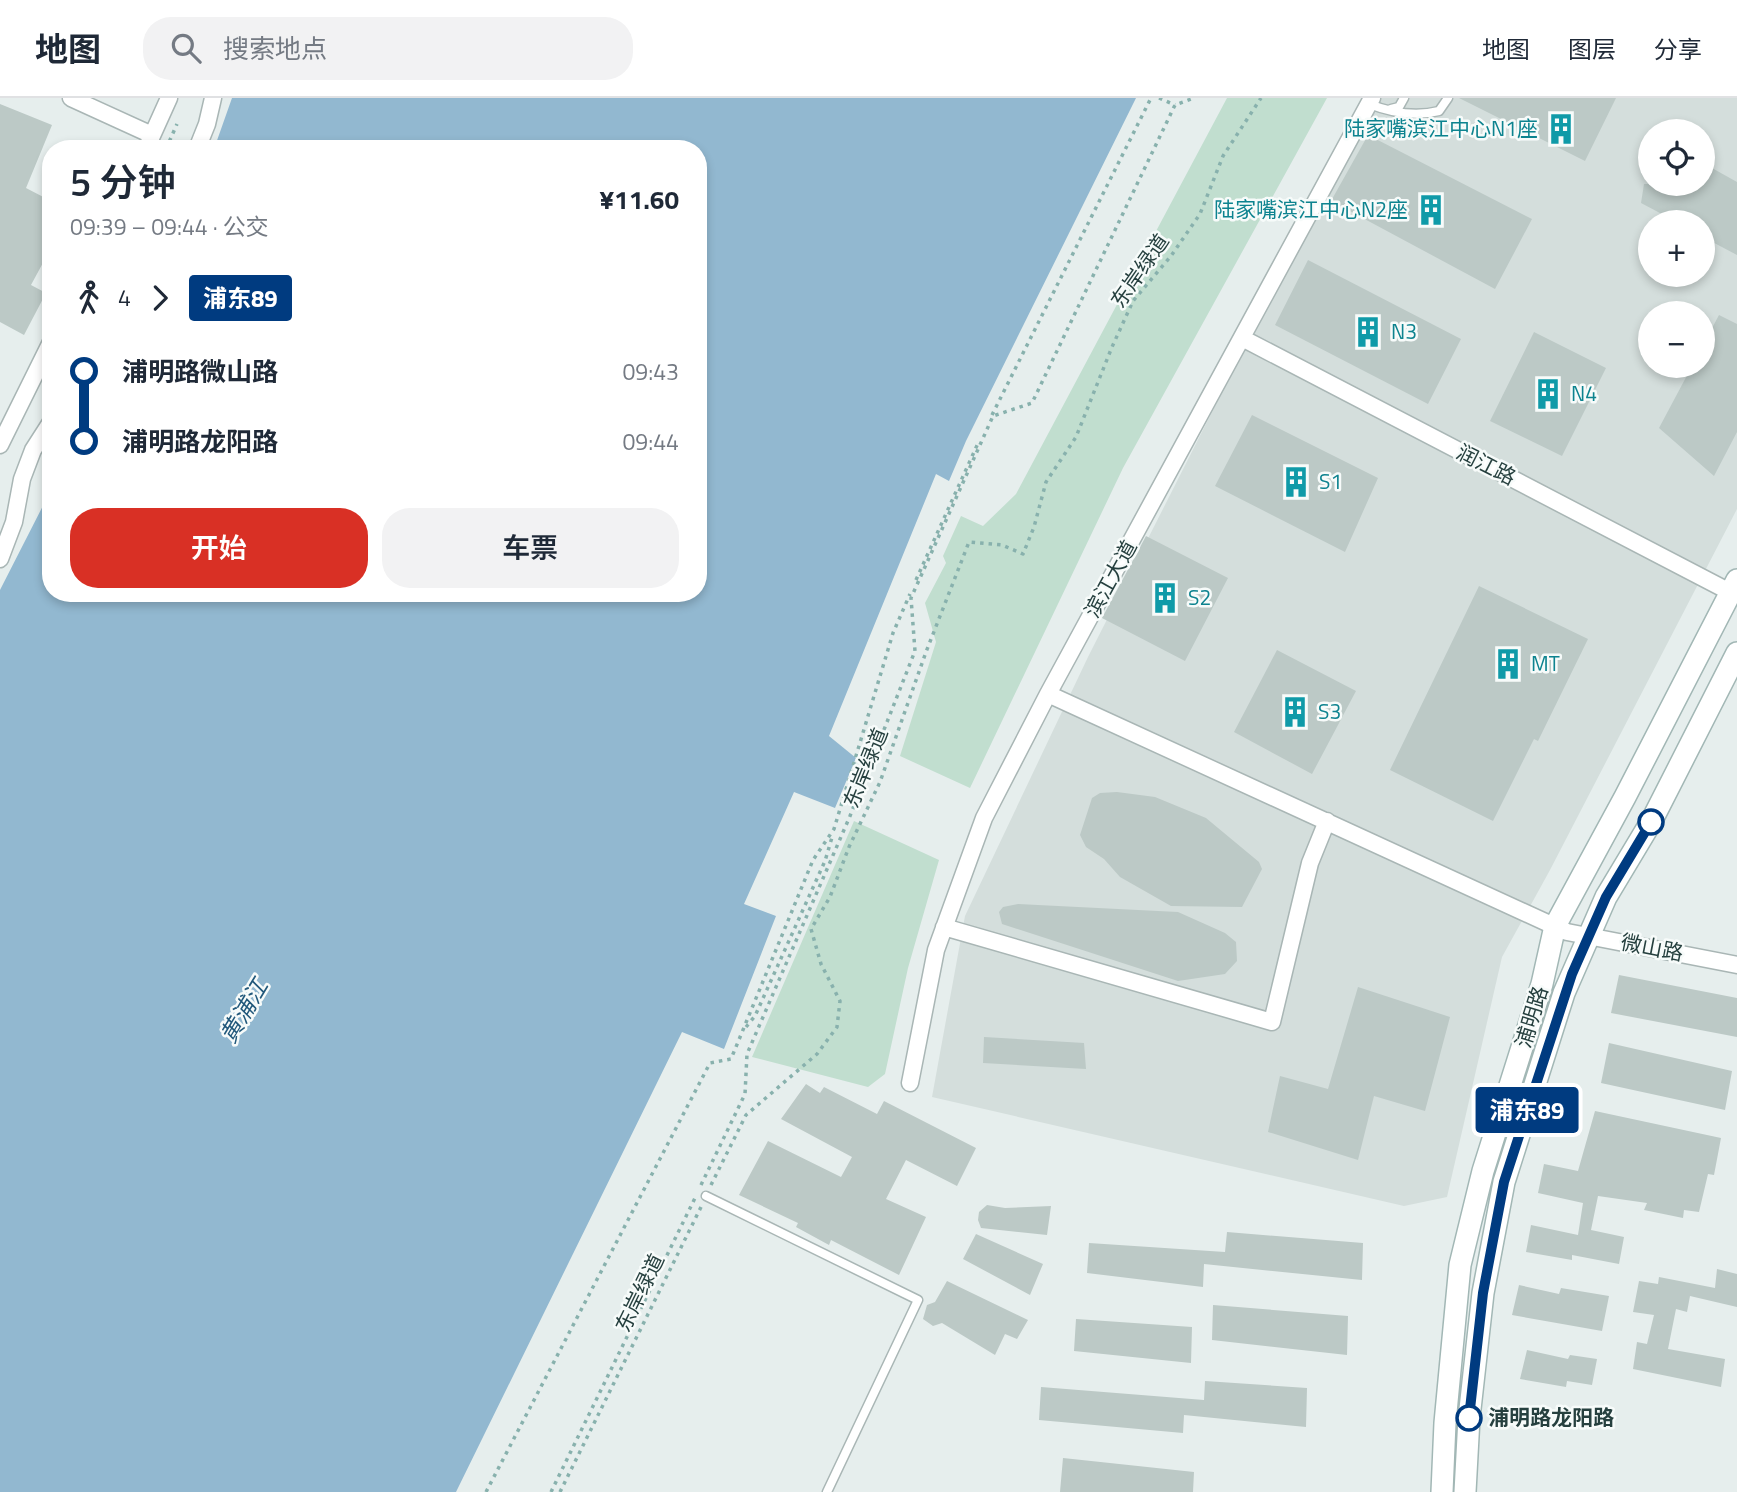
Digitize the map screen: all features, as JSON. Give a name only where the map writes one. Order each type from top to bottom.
[{"type":"main road","name":"浦明路","points":[[1442,1492],[1445,1423],[1460,1265],[1483,1171],[1542,984],[1570,931],[1626,797],[1734,586]]},
{"type":"main road","name":"浦明路","points":[[1465,1492],[1469,1418],[1483,1293],[1504,1182],[1564,993],[1570,931],[1606,897],[1651,822],[1737,653]]},
{"type":"street","points":[[71,98],[145,140]]},
{"type":"street","points":[[150,140],[169,98]]},
{"type":"street","points":[[201,140],[213,98]]},
{"type":"street","name":"滨江大道","points":[[910,1083],[936,950],[984,818],[1048,694],[1370,101]]},
{"type":"street","name":"润江路","points":[[1242,338],[1734,586]]},
{"type":"street","points":[[0,445],[42,360]]},
{"type":"street","points":[[0,559],[14,522],[22,479],[33,450],[42,436]]},
{"type":"street","name":"微山路","points":[[1048,694],[1570,931],[1737,965]]},
{"type":"street","points":[[944,928],[1272,1022],[1310,863],[1327,821]]},
{"type":"lane","points":[[1385,110],[1399,107],[1404,98]]},
{"type":"lane","points":[[1370,101],[1385,110],[1420,115],[1439,111],[1448,98]]},
{"type":"lane","points":[[706,1196],[918,1300],[827,1492]]},
{"type":"path","points":[[743,1030],[755,1016],[825,861],[893,633],[964,472],[1151,98]]},
{"type":"path","points":[[1159,98],[1175,105],[1194,98]]},
{"type":"path","name":"东岸绿道","points":[[560,1492],[746,1115],[817,1054],[837,1027],[840,1001],[821,964],[811,929],[830,897],[849,847],[880,782],[969,542],[1002,545],[1023,554],[1034,527],[1046,482],[1076,437],[1133,301],[1171,256],[1200,215],[1223,156],[1261,98]]},
{"type":"path","points":[[551,1492],[745,1094],[747,1054],[850,816],[915,651],[911,598],[993,416],[1032,403],[1175,105]]},
{"type":"path","points":[[170,140],[177,124]]},
{"type":"path","points":[[486,1492],[710,1063],[731,1059],[813,860],[834,828]]},
{"type":"path","points":[[789,941],[795,943]]},
{"type":"shaded area","points":[[1371,98],[1737,98],[1737,509],[1502,957],[1447,1197],[1404,1206],[932,1097],[965,916],[1088,657]]},
{"type":"green space","points":[[1227,98],[1327,98],[1123,468],[970,788],[900,756],[936,642],[925,603],[946,563],[943,556],[961,516],[983,526],[1016,494]]},
{"type":"green space","points":[[854,821],[939,860],[908,968],[885,1074],[868,1087],[752,1057]]},
{"type":"water","name":"黄浦江","points":[[232,98],[1136,98],[966,441],[949,481],[936,474],[829,736],[856,758],[835,808],[794,792],[744,904],[776,916],[724,1049],[682,1032],[456,1492],[0,1492],[0,590],[42,508],[42,602],[707,602],[707,140],[217,140]]},
{"type":"building","name":"陆家嘴滨江中心N1座","points":[[1459,98],[1616,98],[1585,161]]},
{"type":"building","points":[[0,104],[52,125],[46,140],[42,140],[42,149],[26,188],[42,196],[42,265],[31,285],[42,291],[42,301],[24,335],[0,322]]},
{"type":"building","name":"陆家嘴滨江中心N2座","points":[[1368,135],[1532,219],[1495,289],[1331,201]]},
{"type":"building","points":[[1715,170],[1737,182],[1737,255],[1715,243],[1715,210],[1654,210],[1641,203],[1642,196],[1715,196]]},
{"type":"building","name":"N3","points":[[1308,260],[1461,339],[1428,404],[1275,325]]},
{"type":"building","points":[[1719,315],[1737,324],[1737,432],[1714,476],[1659,428],[1686,378],[1715,378],[1715,322]]},
{"type":"building","name":"N4","points":[[1534,332],[1606,368],[1562,456],[1490,421]]},
{"type":"building","name":"S1","points":[[1252,415],[1378,478],[1345,552],[1215,486]]},
{"type":"building","name":"S2","points":[[1146,536],[1228,578],[1185,661],[1102,618]]},
{"type":"building","points":[[1479,586],[1588,639],[1538,741],[1534,739],[1493,821],[1390,770]]},
{"type":"building","name":"S3","points":[[1277,650],[1356,691],[1312,774],[1234,732]]},
{"type":"building","points":[[1117,792],[1155,797],[1206,818],[1259,862],[1262,869],[1242,907],[1171,906],[1120,877],[1104,859],[1086,847],[1080,835],[1092,798],[1100,793]]},
{"type":"building","points":[[1018,904],[1178,912],[1225,933],[1236,942],[1237,961],[1225,974],[1178,981],[1002,924],[999,912],[1003,907]]},
{"type":"building","points":[[1619,975],[1737,998],[1737,1037],[1611,1013]]},
{"type":"building","points":[[1358,987],[1450,1017],[1425,1111],[1374,1096],[1358,1160],[1268,1132],[1280,1076],[1328,1089]]},
{"type":"building","points":[[984,1037],[1084,1043],[1086,1069],[983,1063]]},
{"type":"building","points":[[1609,1043],[1732,1071],[1725,1110],[1601,1083]]},
{"type":"building","points":[[806,1084],[820,1093],[824,1087],[877,1114],[884,1101],[976,1148],[957,1186],[906,1160],[886,1199],[926,1217],[899,1275],[831,1240],[829,1245],[796,1227],[798,1223],[739,1195],[768,1141],[841,1177],[852,1157],[781,1119]]},
{"type":"building","points":[[1595,1111],[1721,1138],[1714,1175],[1708,1174],[1699,1212],[1684,1210],[1683,1218],[1644,1210],[1647,1203],[1598,1196],[1591,1230],[1624,1237],[1619,1264],[1572,1255],[1572,1260],[1526,1252],[1531,1225],[1578,1235],[1583,1203],[1538,1193],[1544,1164],[1578,1171]]},
{"type":"building","points":[[987,1205],[1005,1208],[1051,1206],[1047,1235],[981,1228],[979,1212]]},
{"type":"building","points":[[1227,1232],[1363,1243],[1362,1280],[1204,1264],[1203,1287],[1087,1273],[1089,1243],[1225,1252]]},
{"type":"building","points":[[976,1234],[1043,1264],[1030,1295],[963,1259]]},
{"type":"building","points":[[1717,1269],[1737,1274],[1737,1307],[1690,1296],[1687,1312],[1676,1309],[1668,1349],[1725,1359],[1721,1387],[1633,1369],[1637,1342],[1647,1344],[1654,1315],[1633,1312],[1639,1281],[1658,1284],[1659,1277],[1715,1288]]},
{"type":"building","points":[[947,1281],[1028,1320],[1017,1339],[1005,1334],[995,1355],[942,1323],[933,1326],[923,1319],[927,1305],[935,1302]]},
{"type":"building","points":[[1519,1285],[1559,1294],[1561,1288],[1609,1296],[1602,1331],[1512,1315]]},
{"type":"building","points":[[1213,1305],[1348,1316],[1347,1355],[1212,1340]]},
{"type":"building","points":[[1076,1319],[1192,1327],[1191,1363],[1074,1351]]},
{"type":"building","points":[[1527,1350],[1568,1359],[1570,1355],[1597,1359],[1592,1385],[1567,1381],[1566,1387],[1520,1379]]},
{"type":"building","points":[[1205,1381],[1307,1388],[1306,1427],[1184,1415],[1183,1433],[1039,1420],[1041,1387],[1204,1400]]},
{"type":"building","points":[[1063,1458],[1194,1472],[1193,1492],[1060,1492]]},
{"type":"bus line","name":"浦东89","points":[[1469,1418],[1483,1293],[1504,1182],[1564,993],[1587,936],[1606,897],[1651,822]]},
{"type":"place","name":"陆家嘴滨江中心N1座","points":[[1561,129]]},
{"type":"place","name":"陆家嘴滨江中心N2座","points":[[1431,210]]},
{"type":"place","name":"N3","points":[[1368,332]]},
{"type":"place","name":"N4","points":[[1548,394]]},
{"type":"place","name":"S1","points":[[1296,482]]},
{"type":"place","name":"S2","points":[[1165,598]]},
{"type":"place","name":"MT","points":[[1508,664]]},
{"type":"place","name":"S3","points":[[1295,712]]},
{"type":"place","name":"浦明路龙阳路","points":[[1469,1418]]}]
